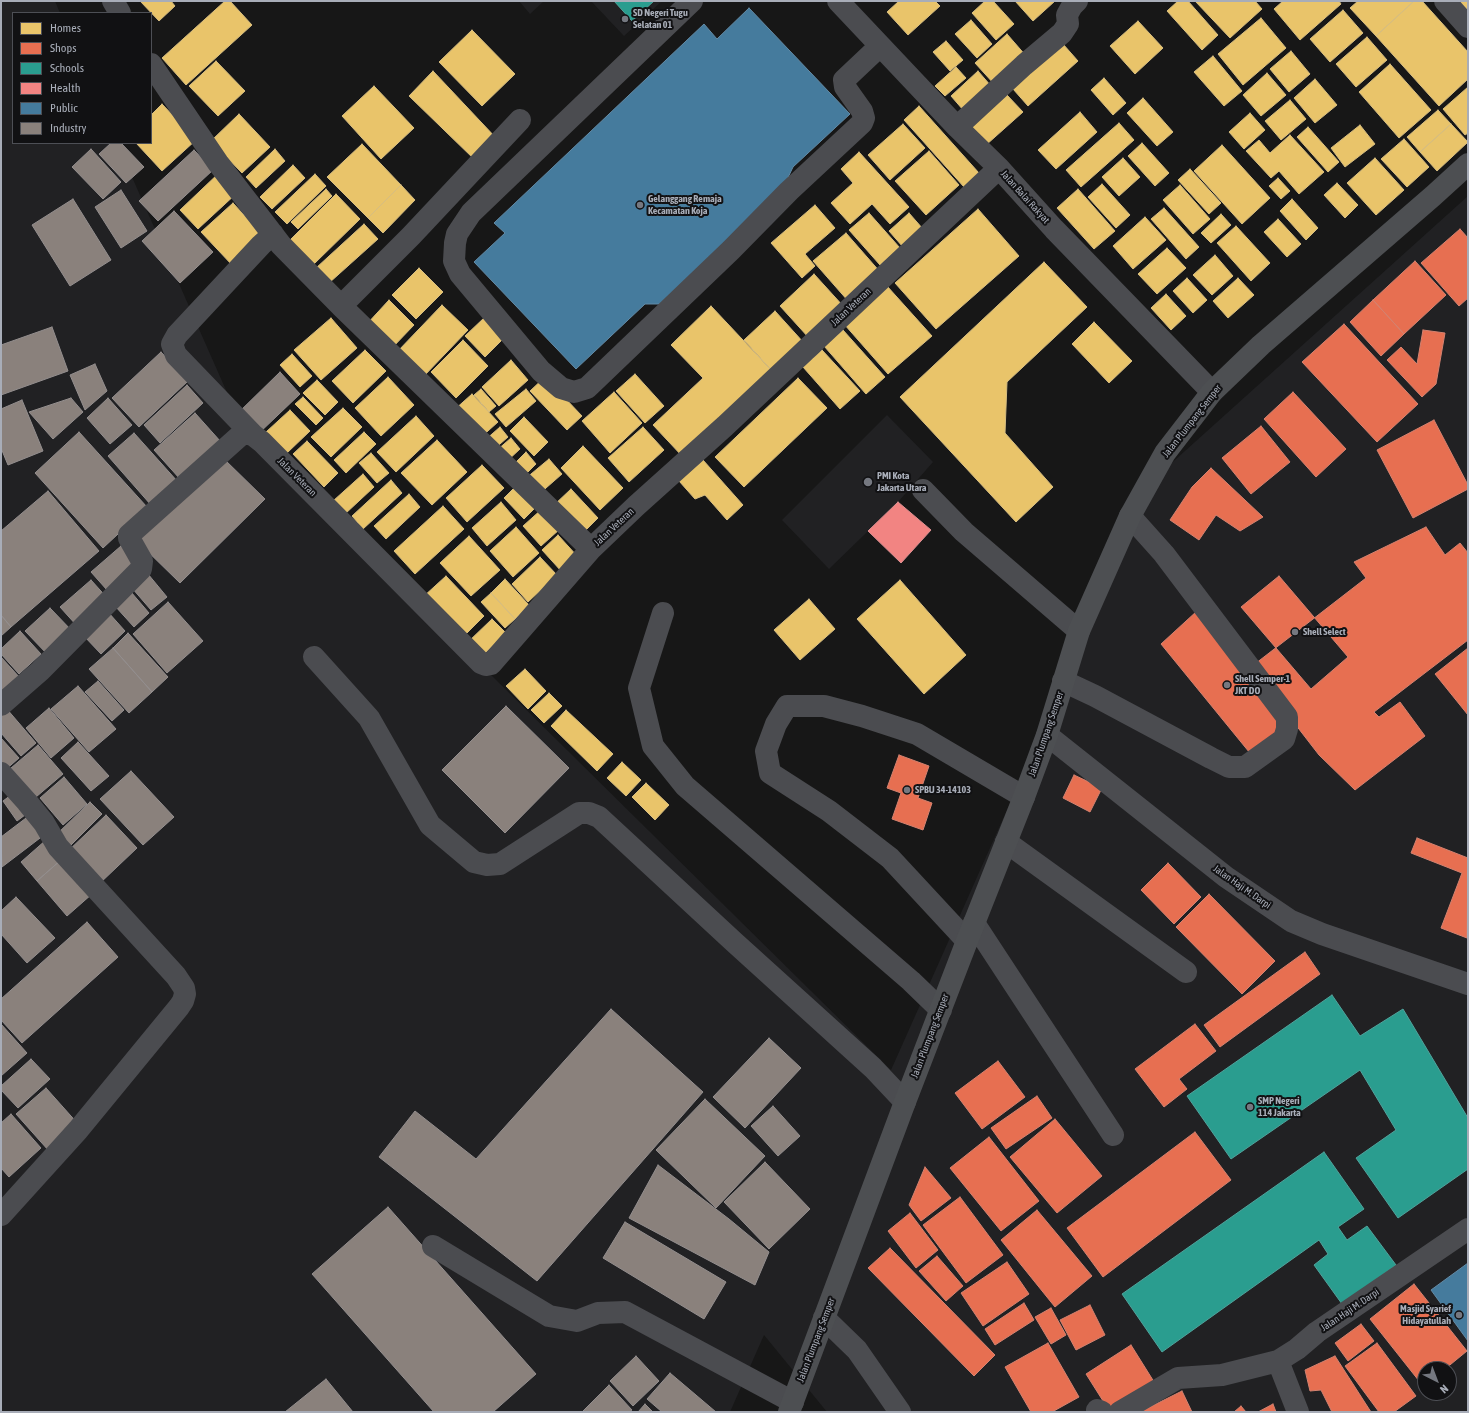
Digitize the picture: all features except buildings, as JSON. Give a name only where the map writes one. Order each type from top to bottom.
[{"type":"main road","name":"Jalan Plumpang Semper","points":[[791,1407],[905,1102],[970,932],[1024,797],[1046,735],[1078,631],[1130,516],[1165,453],[1212,392],[1261,345],[1422,206],[1468,164]]},
{"type":"street","points":[[113,1],[119,12]]},
{"type":"street","points":[[692,1],[471,213],[457,234],[454,261],[460,274],[541,371],[561,388],[574,392],[587,388],[789,191],[862,123],[864,118],[862,111],[846,87],[844,80],[880,46]]},
{"type":"street","name":"Jalan Balai Rakyat","points":[[838,1],[957,127],[999,168],[1054,229],[1212,392]]},
{"type":"street","points":[[957,127],[1024,65],[1062,33],[1068,24],[1067,15],[1077,1]]},
{"type":"street","points":[[1445,1],[1468,27]]},
{"type":"street","points":[[152,65],[218,163],[281,245],[341,306],[591,548]]},
{"type":"street","points":[[341,306],[411,236],[520,120]]},
{"type":"street","name":"Jalan Veteran","points":[[273,234],[260,245],[177,334],[172,344],[176,355],[248,434],[262,442],[422,604],[484,664],[491,664],[591,548],[725,426],[999,168]]},
{"type":"street","points":[[1,705],[40,670],[141,569],[142,561],[129,538],[129,535],[248,434]]},
{"type":"street","points":[[923,490],[964,532],[1078,631]]},
{"type":"street","points":[[1063,681],[1095,696],[1210,758],[1230,767],[1245,767],[1284,738],[1287,729],[1287,717],[1164,554],[1130,516]]},
{"type":"street","points":[[663,613],[639,688],[652,746],[685,786],[911,981],[941,1010]]},
{"type":"street","points":[[314,657],[369,718],[430,825],[474,862],[487,865],[500,864],[579,813],[589,813],[599,817],[873,1068],[905,1102]]},
{"type":"street","points":[[1024,797],[917,734],[862,716],[824,706],[787,706],[776,724],[766,751],[770,773],[829,811],[890,858],[970,932],[1113,1135]]},
{"type":"street","name":"Jalan Haji M. Darpi","points":[[1046,735],[1226,877],[1292,920],[1322,934],[1468,984]]},
{"type":"street","points":[[1,773],[44,823],[58,847],[176,976],[184,988],[185,994],[179,1007],[78,1130],[1,1215]]},
{"type":"street","points":[[1006,842],[1186,972]]},
{"type":"street","name":"Jalan Haji M. Darpi","points":[[1120,1412],[1178,1378],[1222,1374],[1278,1361],[1297,1349],[1317,1332],[1468,1230]]},
{"type":"street","points":[[433,1246],[549,1316],[577,1321],[598,1313],[625,1312],[791,1407]]},
{"type":"street","points":[[824,1318],[857,1350],[900,1412]]},
{"type":"street","points":[[1278,1361],[1298,1412]]},
{"type":"shaded area","points":[[1,1],[55,1],[60,12],[12,12],[12,144],[117,144],[244,431],[891,1070],[1155,478],[1468,196],[1468,1412],[827,1412],[764,1335],[730,1412],[1,1412]]},
{"type":"shaded area","points":[[519,1],[544,1],[530,14]]},
{"type":"shaded area","name":"SD Negeri Tugu Selatan 01","points":[[591,1],[662,1],[624,36]]},
{"type":"shaded area","name":"PMI Kota Jakarta Utara","points":[[887,415],[933,462],[898,502],[829,569],[782,520]]},
{"type":"place","name":"SD Negeri Tugu Selatan 01","points":[[625,19]]},
{"type":"place","name":"Gelanggang Remaja Kecamatan Koja","points":[[640,205]]},
{"type":"place","name":"PMI Kota Jakarta Utara","points":[[868,482]]},
{"type":"place","name":"Shell Select","points":[[1295,632]]},
{"type":"place","name":"Shell Semper-1 JKT DO","points":[[1227,685]]},
{"type":"place","name":"SPBU 34-14103","points":[[907,790]]},
{"type":"place","name":"SMP Negeri 114 Jakarta","points":[[1250,1107]]},
{"type":"place","name":"Masjid Syarief Hidayatullah","points":[[1459,1315]]}]
